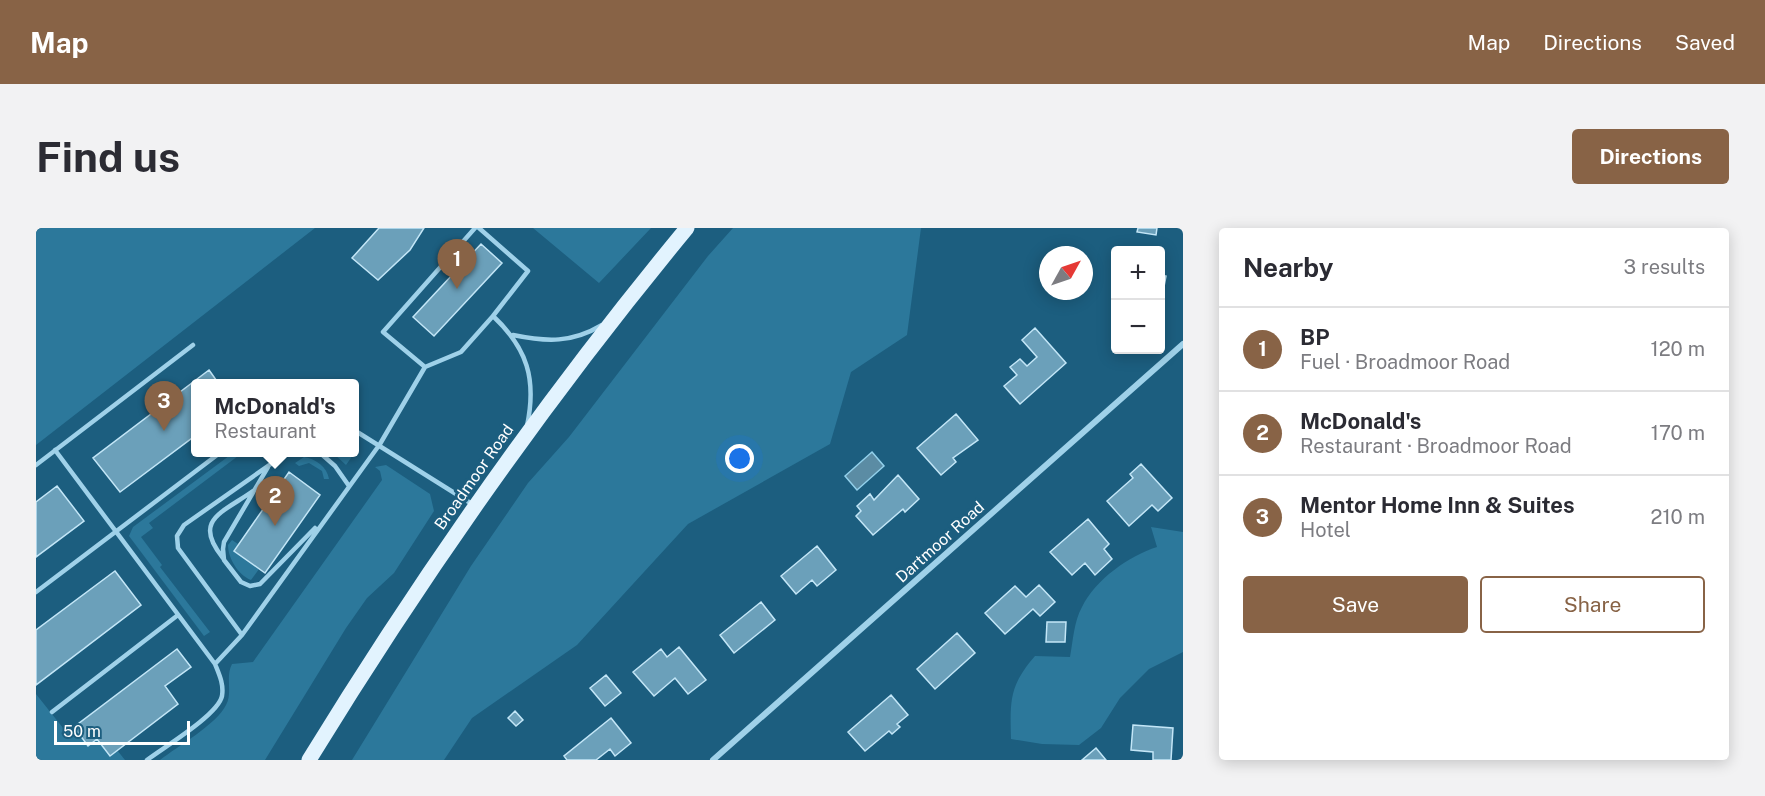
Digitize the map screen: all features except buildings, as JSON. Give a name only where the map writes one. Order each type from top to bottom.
[{"type":"main road","name":"Broadmoor Road","points":[[309,760],[364,670],[474,506],[611,320],[687,228]]},
{"type":"street","name":"Dartmoor Road","points":[[713,760],[1183,344]]},
{"type":"lane","points":[[425,367],[383,332],[474,228]]},
{"type":"lane","points":[[215,664],[242,635],[380,444],[425,367],[461,352],[528,271],[479,228]]},
{"type":"lane","points":[[493,316],[513,335],[530,379],[531,407],[524,437]]},
{"type":"lane","points":[[513,335],[561,341],[584,336],[611,320]]},
{"type":"lane","points":[[36,465],[193,345]]},
{"type":"lane","points":[[359,433],[474,506]]},
{"type":"lane","points":[[55,450],[118,531],[131,554],[215,664],[222,681],[222,697],[212,711],[147,760]]},
{"type":"lane","points":[[36,592],[216,457]]},
{"type":"lane","points":[[242,635],[178,548],[177,536],[184,525],[282,457]]},
{"type":"lane","points":[[324,457],[334,466],[349,486]]},
{"type":"lane","points":[[224,560],[224,542],[270,465]]},
{"type":"lane","points":[[255,490],[213,519],[208,526],[211,544],[241,582],[250,586],[260,584],[326,516]]},
{"type":"lane","points":[[52,712],[178,615]]},
{"type":"shaded area","points":[[36,228],[315,228],[36,445]]},
{"type":"shaded area","points":[[533,228],[651,228],[599,283]]},
{"type":"shaded area","points":[[733,228],[921,228],[907,335],[851,372],[830,444],[688,524],[577,645],[472,718],[444,760],[352,760],[471,566],[528,483],[569,437],[708,256]]},
{"type":"shaded area","points":[[872,452],[884,466],[857,490],[845,476]]},
{"type":"shaded area","points":[[228,457],[237,457],[149,523],[153,528],[141,537],[162,565],[160,567],[210,632],[204,636],[129,536],[133,527]]},
{"type":"shaded area","points":[[304,457],[320,464],[329,479],[324,479],[322,471],[309,463],[299,466],[295,463]]},
{"type":"shaded area","points":[[337,457],[352,457],[346,465]]},
{"type":"shaded area","points":[[386,465],[430,494],[434,511],[394,573],[367,598],[346,628],[265,760],[160,760],[206,727],[221,712],[228,700],[229,674],[232,664],[253,662],[382,480],[380,471],[375,467]]},
{"type":"shaded area","points":[[1151,527],[1183,532],[1183,652],[1149,669],[1120,698],[1101,728],[1079,745],[1042,744],[1011,739],[1011,704],[1020,676],[1035,656],[1070,657],[1077,618],[1088,597],[1114,570],[1135,556],[1157,547]]},
{"type":"shaded area","points":[[232,540],[238,544],[234,551],[259,569],[251,580],[238,570],[232,560],[228,545]]},
{"type":"shaded area","points":[[36,694],[63,728],[70,723],[88,745],[97,739],[110,755],[117,750],[125,760],[36,760]]},
{"type":"place","name":"BP","points":[[457,289]]},
{"type":"place","name":"Mentor Home Inn & Suites","points":[[164,431]]},
{"type":"place","name":"McDonald's","points":[[275,526]]}]
